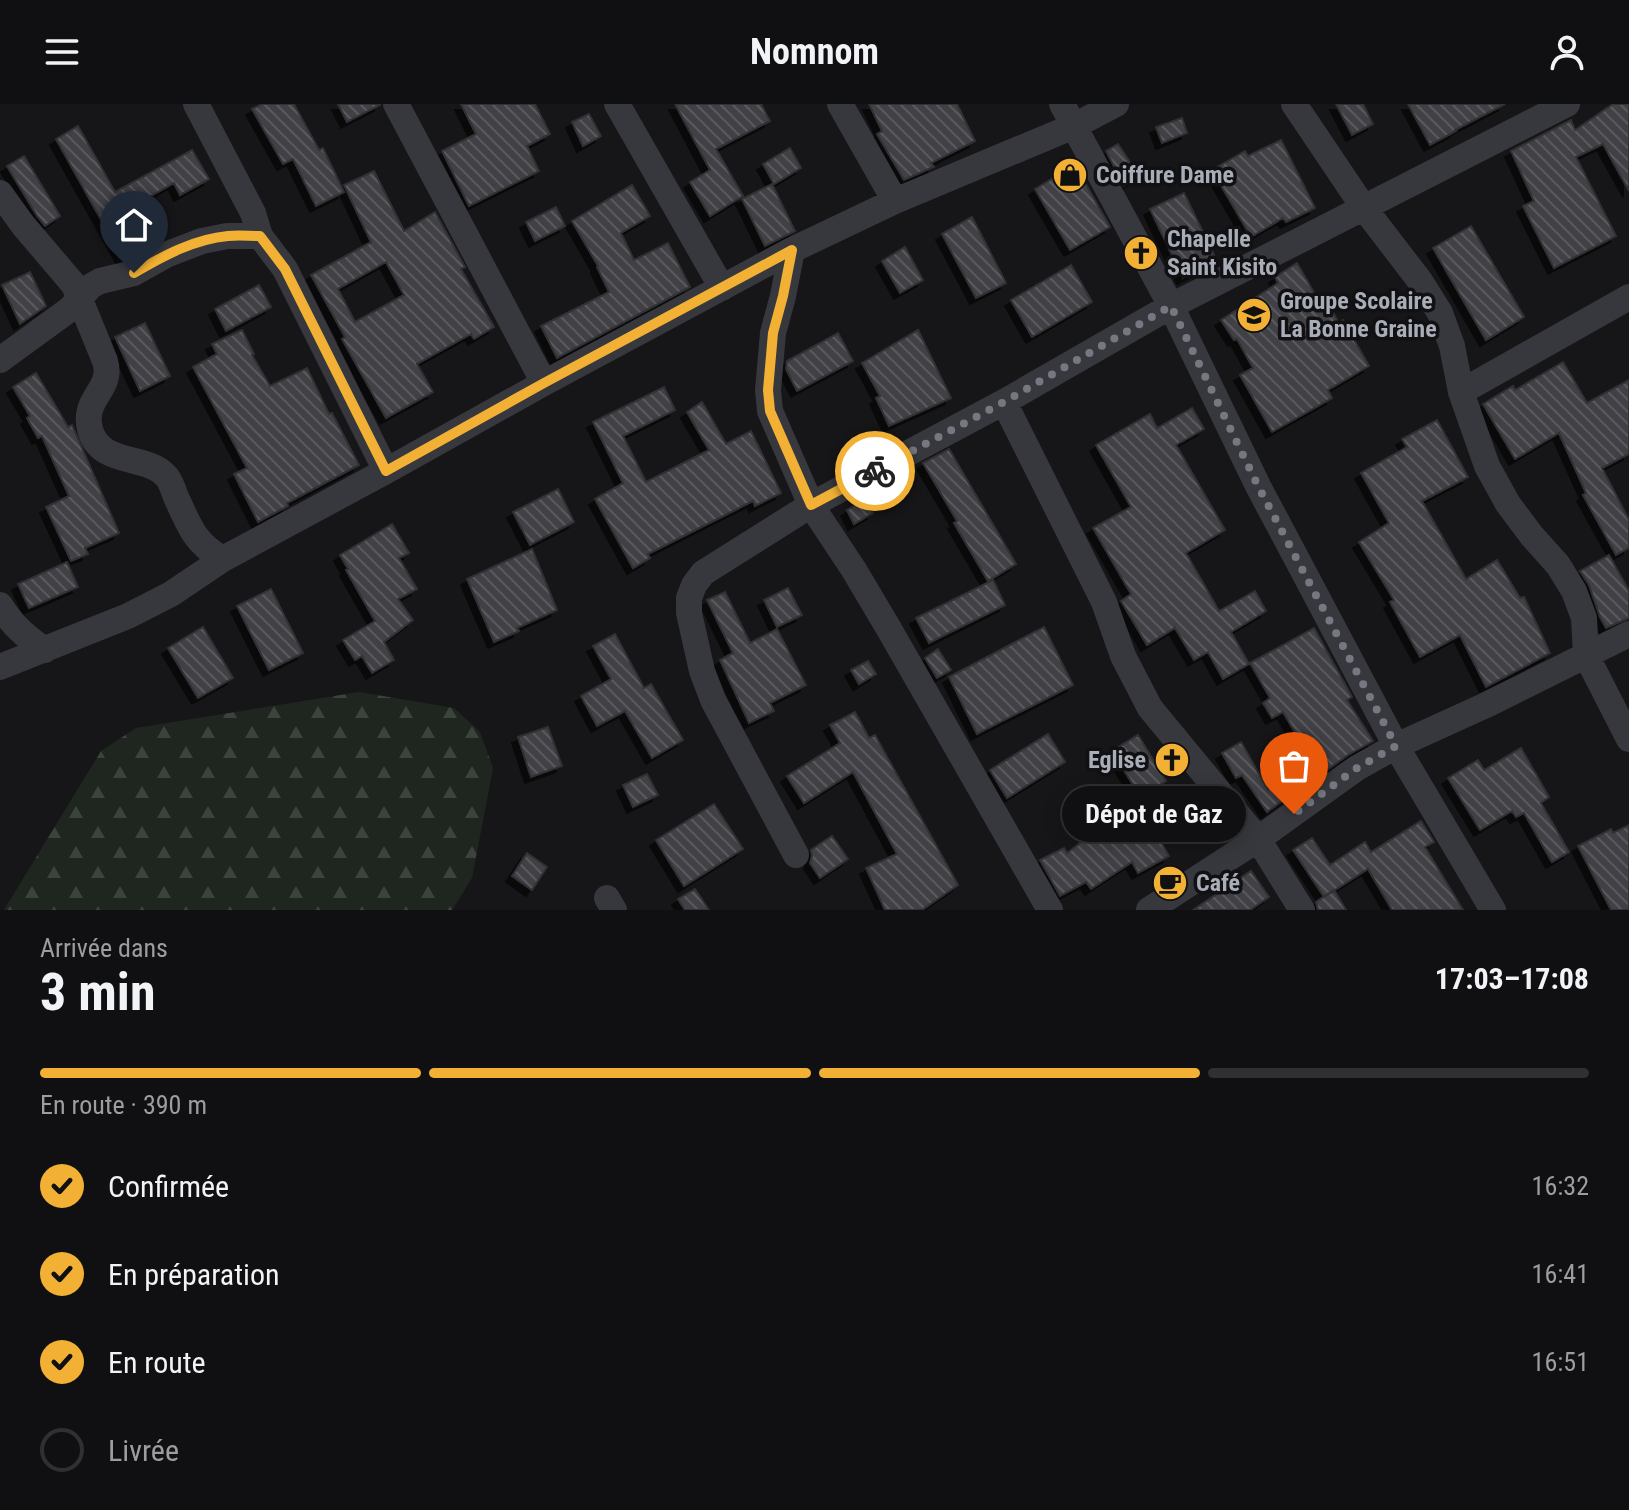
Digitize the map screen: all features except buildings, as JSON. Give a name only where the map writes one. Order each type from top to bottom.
[{"type":"street","points":[[196,104],[253,213],[260,236],[285,269],[386,471]]},
{"type":"street","points":[[396,104],[544,383]]},
{"type":"street","points":[[617,104],[722,288]]},
{"type":"street","points":[[840,104],[895,201]]},
{"type":"street","points":[[0,667],[128,616],[171,594],[223,559],[792,250],[1068,115],[1116,104]]},
{"type":"street","points":[[1294,104],[1440,313],[1452,346],[1461,392],[1487,466],[1508,504],[1558,565],[1574,591],[1584,618],[1586,655],[1629,739]]},
{"type":"street","points":[[796,855],[713,700],[702,671],[689,613],[689,598],[703,573],[811,505],[1004,402],[1171,306],[1567,104]]},
{"type":"street","points":[[1068,115],[1171,306],[1258,486],[1396,746],[1493,910]]},
{"type":"street","points":[[0,193],[74,285],[108,371],[105,383],[92,400],[88,415],[90,432],[99,446],[120,458],[156,467],[167,476],[198,541],[223,559]]},
{"type":"street","points":[[0,360],[70,309],[91,286],[100,281],[134,273],[168,254],[202,241],[227,236],[260,236]]},
{"type":"street","points":[[792,250],[773,333],[768,390],[770,411],[811,505],[868,593],[1050,910]]},
{"type":"street","points":[[1461,392],[1629,297]]},
{"type":"street","points":[[1004,402],[1104,602],[1123,656],[1150,708],[1258,839],[1302,910]]},
{"type":"street","points":[[0,605],[9,621],[45,650]]},
{"type":"street","points":[[1149,910],[1258,839],[1357,768],[1396,746],[1629,634]]},
{"type":"green space","points":[[359,692],[454,708],[480,732],[493,768],[472,878],[452,910],[4,910],[101,751],[136,728]]},
{"type":"way so far","points":[[875,471],[1004,402],[1171,306],[1258,486],[1396,746],[1357,768],[1294,814]]},
{"type":"place","name":"Coiffure Dame","points":[[1070,175]]},
{"type":"place","name":"Chapelle Saint Kisito","points":[[1141,253]]},
{"type":"place","name":"Groupe Scolaire La Bonne Graine","points":[[1254,315]]},
{"type":"place","name":"Eglise","points":[[1172,760]]},
{"type":"place","name":"Dépot de Gaz","points":[[1294,814]]},
{"type":"place","name":"Café","points":[[1170,883]]},
{"type":"route","points":[[134,273],[168,254],[202,241],[227,236],[260,236],[285,269],[386,471],[792,250],[773,333],[768,371],[770,411],[811,505],[875,471]]}]
